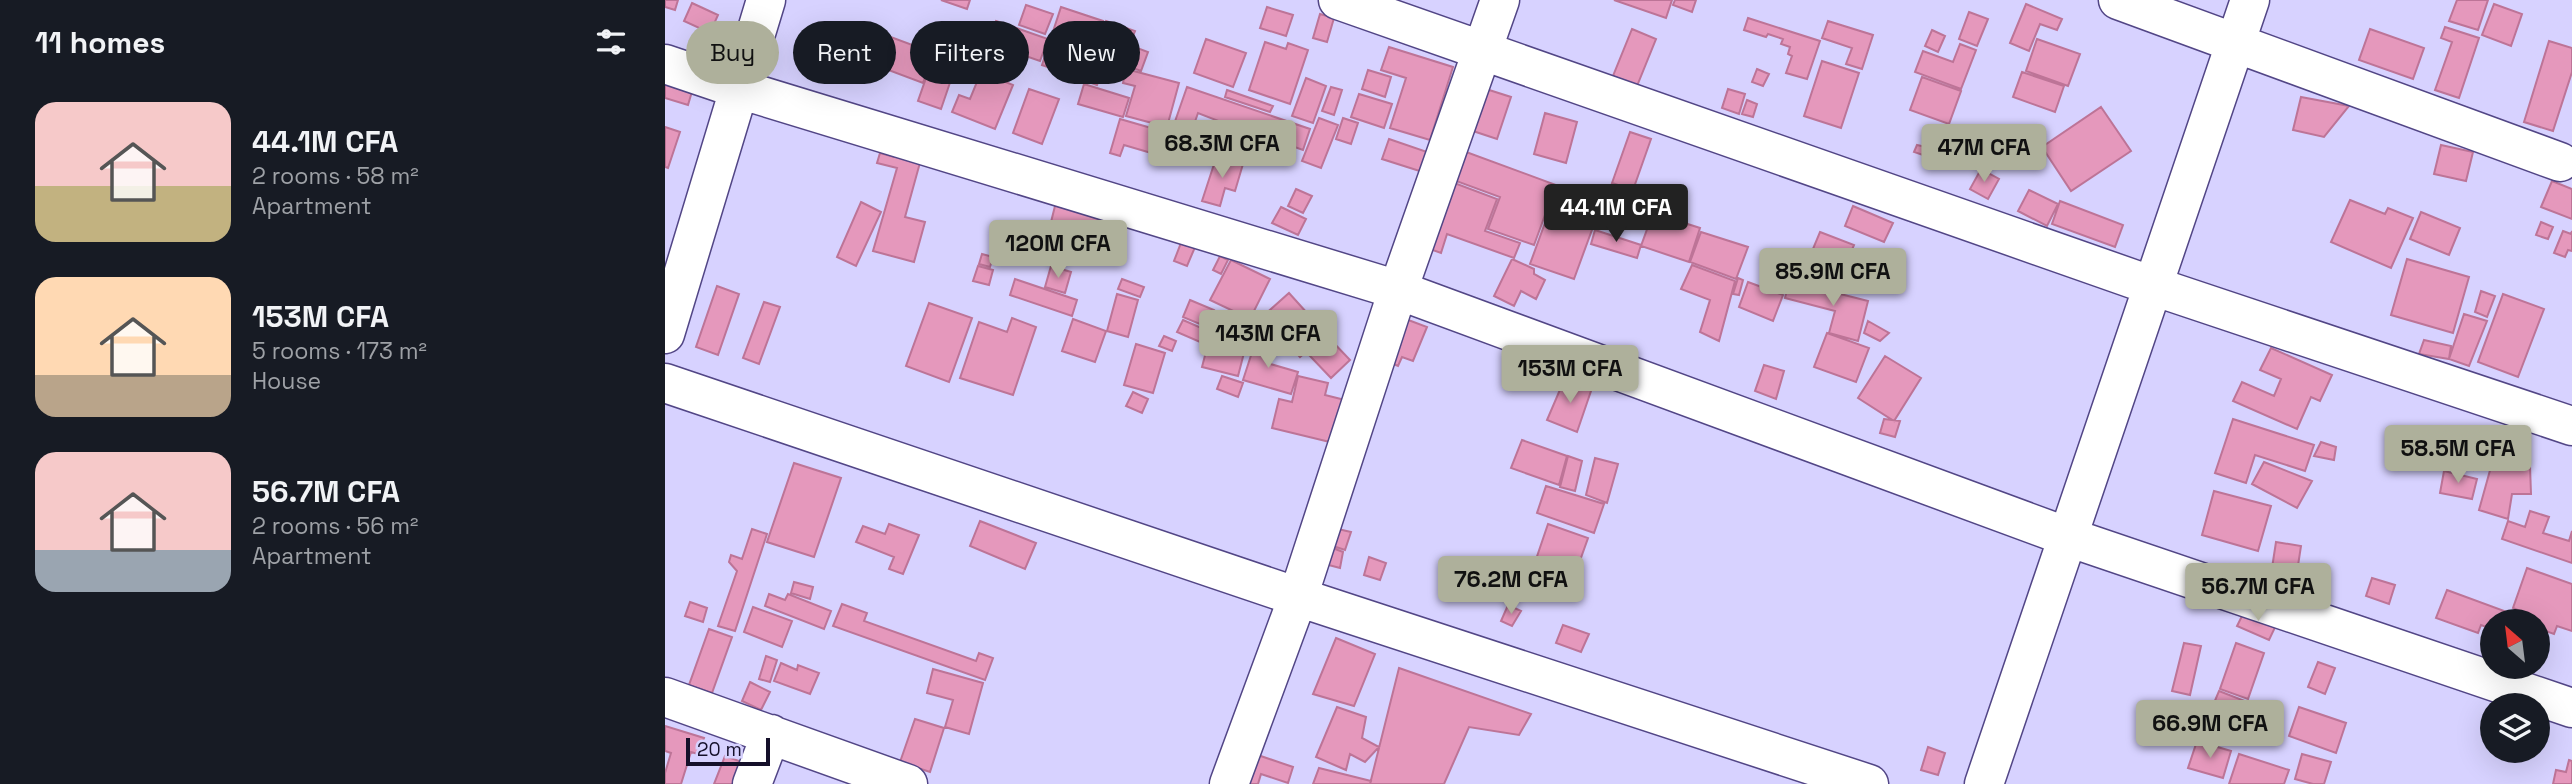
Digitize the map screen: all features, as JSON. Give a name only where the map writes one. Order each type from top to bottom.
[{"type":"street","points":[[665,334],[766,0]]},
{"type":"street","points":[[1338,0],[2153,286],[2572,426]]},
{"type":"street","points":[[1229,784],[1298,597],[1398,290],[1500,0]]},
{"type":"street","points":[[2118,0],[2560,162]]},
{"type":"street","points":[[1984,784],[2250,0]]},
{"type":"street","points":[[665,64],[1398,290],[2068,537],[2572,708]]},
{"type":"street","points":[[665,383],[1298,597],[1869,784]]},
{"type":"street","points":[[665,697],[908,784]]},
{"type":"street","points":[[752,784],[771,734]]},
{"type":"building","points":[[665,0],[678,0],[675,10],[665,7]]},
{"type":"building","points":[[941,0],[970,0],[967,9]]},
{"type":"building","points":[[1614,0],[1672,0],[1666,18]]},
{"type":"building","points":[[1675,0],[1696,0],[1692,12],[1673,5]]},
{"type":"building","points":[[2457,0],[2488,0],[2478,30],[2449,21]]},
{"type":"building","points":[[692,3],[718,15],[715,21],[684,21]]},
{"type":"building","points":[[2026,4],[2062,19],[2057,30],[2040,24],[2029,51],[2010,43]]},
{"type":"building","points":[[2494,4],[2522,14],[2511,46],[2482,35]]},
{"type":"building","points":[[1026,5],[1053,14],[1050,21],[1043,21],[1043,33],[1029,28],[1029,21],[1020,21]]},
{"type":"building","points":[[1061,7],[1103,21],[1056,21]]},
{"type":"building","points":[[1267,7],[1293,15],[1286,36],[1260,28]]},
{"type":"building","points":[[1969,12],[1988,19],[1977,46],[1959,39]]},
{"type":"building","points":[[1320,14],[1334,18],[1327,42],[1313,38]]},
{"type":"building","points":[[1748,18],[1820,41],[1807,79],[1786,73],[1792,56],[1788,54],[1790,47],[1781,44],[1783,39],[1744,30]]},
{"type":"building","points":[[1828,21],[1873,35],[1862,69],[1846,64],[1852,48],[1822,38]]},
{"type":"building","points":[[2445,27],[2479,38],[2459,98],[2435,90],[2452,42],[2441,38]]},
{"type":"building","points":[[1632,29],[1656,39],[1637,86],[1613,76]]},
{"type":"building","points":[[2370,29],[2424,48],[2413,79],[2359,60]]},
{"type":"building","points":[[1932,30],[1945,36],[1938,52],[1925,46]]},
{"type":"building","points":[[1029,32],[1043,37],[1040,61],[1029,57]]},
{"type":"building","points":[[896,39],[910,44],[910,78],[896,73]]},
{"type":"building","points":[[1206,39],[1246,53],[1233,87],[1194,73]]},
{"type":"building","points":[[2037,39],[2080,54],[2068,86],[2026,71]]},
{"type":"building","points":[[2549,41],[2572,48],[2572,72],[2553,131],[2524,122]]},
{"type":"building","points":[[1265,42],[1286,49],[1288,43],[1308,50],[1290,104],[1249,90]]},
{"type":"building","points":[[1960,44],[1976,50],[1961,89],[1915,72],[1923,51],[1953,62]]},
{"type":"building","points":[[1389,47],[1453,67],[1430,140],[1390,128],[1406,78],[1381,70]]},
{"type":"building","points":[[1140,49],[1148,52],[1140,71]]},
{"type":"building","points":[[1822,61],[1859,73],[1841,128],[1804,116]]},
{"type":"building","points":[[665,69],[686,75],[686,84],[694,84],[688,105],[665,98]]},
{"type":"building","points":[[1757,69],[1769,74],[1763,86],[1752,82]]},
{"type":"building","points":[[1368,70],[1391,77],[1385,97],[1362,89]]},
{"type":"building","points":[[2022,72],[2064,86],[2055,112],[2013,97]]},
{"type":"building","points":[[1140,73],[1179,83],[1167,127],[1126,116],[1135,86],[1127,84],[1140,84]]},
{"type":"building","points":[[1922,77],[1961,91],[1949,124],[1910,110]]},
{"type":"building","points":[[1306,78],[1326,86],[1313,123],[1292,116]]},
{"type":"building","points":[[924,84],[950,84],[941,109],[918,101]]},
{"type":"building","points":[[976,84],[1013,85],[995,129],[952,112],[959,95],[970,99]]},
{"type":"building","points":[[1084,84],[1129,98],[1123,117],[1078,104]]},
{"type":"building","points":[[1187,87],[1310,129],[1303,150],[1246,130],[1236,160],[1219,153],[1229,125],[1198,113],[1190,136],[1172,130]]},
{"type":"building","points":[[1331,87],[1342,90],[1334,115],[1322,111]]},
{"type":"building","points":[[1029,89],[1059,99],[1042,144],[1013,133]]},
{"type":"building","points":[[1486,89],[1511,97],[1497,139],[1473,131]]},
{"type":"building","points":[[1728,89],[1745,94],[1739,114],[1722,108]]},
{"type":"building","points":[[1227,90],[1273,106],[1270,112],[1225,97]]},
{"type":"building","points":[[1359,94],[1392,104],[1384,128],[1351,117]]},
{"type":"building","points":[[2301,97],[2349,106],[2324,137],[2293,130]]},
{"type":"building","points":[[1747,100],[1757,104],[1753,117],[1742,114]]},
{"type":"building","points":[[2101,107],[2131,151],[2071,191],[2042,147]]},
{"type":"building","points":[[1545,113],[1577,122],[1566,163],[1534,154]]},
{"type":"building","points":[[1319,118],[1338,125],[1321,168],[1302,161]]},
{"type":"building","points":[[1343,118],[1358,123],[1351,144],[1336,139]]},
{"type":"building","points":[[1120,119],[1165,132],[1158,155],[1124,145],[1120,156],[1110,153]]},
{"type":"building","points":[[665,127],[680,132],[668,168],[665,167]]},
{"type":"building","points":[[1630,132],[1651,139],[1633,190],[1612,183]]},
{"type":"building","points":[[1389,139],[1436,155],[1429,174],[1382,159]]},
{"type":"building","points":[[1938,140],[1946,146],[1942,163],[1932,157]]},
{"type":"building","points":[[1917,145],[1926,147],[1923,155],[1914,152]]},
{"type":"building","points":[[2441,145],[2473,152],[2466,181],[2434,174]]},
{"type":"building","points":[[1458,149],[1556,185],[1534,245],[1488,229],[1500,197],[1448,178]]},
{"type":"building","points":[[880,153],[894,157],[900,153],[921,159],[905,217],[925,222],[914,262],[873,251],[897,168],[877,163]]},
{"type":"building","points":[[1217,155],[1243,164],[1235,191],[1225,188],[1220,206],[1202,201]]},
{"type":"building","points":[[1981,169],[1999,179],[1988,199],[1970,189]]},
{"type":"building","points":[[1449,181],[1497,199],[1485,231],[1520,243],[1514,258],[1447,234],[1441,253],[1424,247]]},
{"type":"building","points":[[2552,181],[2572,189],[2572,219],[2541,207]]},
{"type":"building","points":[[1296,189],[1312,196],[1303,213],[1288,206]]},
{"type":"building","points":[[2029,190],[2058,204],[2047,226],[2018,211]]},
{"type":"building","points":[[2350,200],[2385,214],[2388,208],[2413,218],[2391,268],[2331,242]]},
{"type":"building","points":[[2060,201],[2123,225],[2115,247],[2052,224]]},
{"type":"building","points":[[861,202],[881,212],[856,266],[837,257]]},
{"type":"building","points":[[1056,202],[1102,213],[1097,234],[1051,222]]},
{"type":"building","points":[[1853,206],[1893,223],[1884,242],[1845,226]]},
{"type":"building","points":[[1281,207],[1306,219],[1298,235],[1272,223]]},
{"type":"building","points":[[1549,212],[1593,227],[1574,279],[1530,264]]},
{"type":"building","points":[[2421,212],[2460,228],[2449,255],[2410,239]]},
{"type":"building","points":[[1653,213],[1700,228],[1689,262],[1641,246]]},
{"type":"building","points":[[2541,222],[2553,227],[2548,239],[2536,235]]},
{"type":"building","points":[[1595,230],[1641,245],[1637,258],[1591,244]]},
{"type":"building","points":[[2563,231],[2571,234],[2572,231],[2572,251],[2568,250],[2565,257],[2554,253]]},
{"type":"building","points":[[1701,232],[1748,247],[1736,279],[1690,262]]},
{"type":"building","points":[[1820,232],[1854,245],[1836,287],[1803,273]]},
{"type":"building","points":[[1184,235],[1198,240],[1187,266],[1174,261]]},
{"type":"building","points":[[982,254],[993,257],[990,267],[979,264]]},
{"type":"building","points":[[1220,256],[1228,260],[1221,274],[1213,270]]},
{"type":"building","points":[[1512,259],[1534,269],[1534,274],[1545,280],[1536,299],[1521,291],[1514,306],[1494,296]]},
{"type":"building","points":[[2407,259],[2469,277],[2453,333],[2391,315]]},
{"type":"building","points":[[1231,260],[1270,279],[1250,319],[1210,300]]},
{"type":"building","points":[[1692,265],[1735,281],[1719,341],[1700,332],[1710,300],[1681,289]]},
{"type":"building","points":[[978,266],[993,270],[989,285],[973,281]]},
{"type":"building","points":[[1051,266],[1071,272],[1065,293],[1045,287]]},
{"type":"building","points":[[1738,278],[1743,280],[1739,295],[1733,294]]},
{"type":"building","points":[[1015,279],[1077,300],[1072,316],[1010,295]]},
{"type":"building","points":[[1122,279],[1144,287],[1140,297],[1118,289]]},
{"type":"building","points":[[1789,281],[1868,301],[1858,341],[1829,333],[1835,311],[1785,298]]},
{"type":"building","points":[[1748,282],[1783,295],[1773,321],[1739,307]]},
{"type":"building","points":[[717,286],[739,294],[718,355],[696,347]]},
{"type":"building","points":[[2481,291],[2495,296],[2487,317],[2475,312]]},
{"type":"building","points":[[1289,293],[1326,334],[1300,357],[1263,316]]},
{"type":"building","points":[[1117,294],[1138,300],[1128,337],[1107,331]]},
{"type":"building","points":[[2503,294],[2544,309],[2518,377],[2478,362]]},
{"type":"building","points":[[1190,300],[1214,310],[1207,327],[1183,317]]},
{"type":"building","points":[[764,302],[780,307],[759,364],[743,358]]},
{"type":"building","points":[[929,303],[972,318],[949,382],[906,366]]},
{"type":"building","points":[[2464,314],[2487,321],[2469,366],[2449,359]]},
{"type":"building","points":[[1012,318],[1036,327],[1013,395],[960,378],[979,322],[1007,332]]},
{"type":"building","points":[[1403,318],[1427,327],[1413,361],[1402,357],[1398,366],[1386,361]]},
{"type":"building","points":[[1073,319],[1106,331],[1095,362],[1062,351]]},
{"type":"building","points":[[1183,320],[1206,330],[1200,342],[1177,332]]},
{"type":"building","points":[[1868,321],[1889,333],[1880,341],[1864,333]]},
{"type":"building","points":[[1827,333],[1869,348],[1856,382],[1814,367]]},
{"type":"building","points":[[1164,336],[1176,341],[1172,351],[1159,346]]},
{"type":"building","points":[[1257,337],[1273,342],[1267,363],[1298,372],[1291,394],[1243,380]]},
{"type":"building","points":[[1329,338],[1350,360],[1331,378],[1310,356]]},
{"type":"building","points":[[1209,340],[1245,349],[1238,376],[1202,367]]},
{"type":"building","points":[[2424,340],[2451,346],[2449,359],[2419,354]]},
{"type":"building","points":[[1136,344],[1165,353],[1153,393],[1124,385]]},
{"type":"building","points":[[2271,348],[2332,375],[2320,401],[2311,397],[2297,429],[2233,401],[2242,382],[2274,396],[2281,379],[2260,370]]},
{"type":"building","points":[[1885,356],[1921,378],[1894,421],[1858,398]]},
{"type":"building","points":[[1764,365],[1784,371],[1776,399],[1755,391]]},
{"type":"building","points":[[1222,376],[1243,383],[1238,397],[1217,389]]},
{"type":"building","points":[[1298,376],[1328,383],[1325,395],[1345,400],[1334,443],[1272,428],[1279,399],[1292,402]]},
{"type":"building","points":[[1565,378],[1592,388],[1577,432],[1547,420]]},
{"type":"building","points":[[1133,392],[1148,399],[1142,413],[1126,406]]},
{"type":"building","points":[[1884,419],[1900,421],[1895,437],[1880,433]]},
{"type":"building","points":[[2233,419],[2314,445],[2305,471],[2255,455],[2246,483],[2215,473]]},
{"type":"building","points":[[2495,439],[2502,444],[2501,453],[2491,449]]},
{"type":"building","points":[[1522,440],[1567,456],[1559,485],[1511,468]]},
{"type":"building","points":[[2321,442],[2336,447],[2334,460],[2314,456]]},
{"type":"building","points":[[2457,448],[2478,458],[2473,470],[2452,461]]},
{"type":"building","points":[[1568,456],[1582,461],[1575,491],[1560,487]]},
{"type":"building","points":[[2494,456],[2530,466],[2531,494],[2512,494],[2508,519],[2479,510]]},
{"type":"building","points":[[1595,458],[1618,464],[1607,503],[1586,495]]},
{"type":"building","points":[[2264,462],[2312,481],[2297,508],[2252,484]]},
{"type":"building","points":[[794,463],[841,478],[814,557],[767,542]]},
{"type":"building","points":[[2444,471],[2477,479],[2472,499],[2440,493]]},
{"type":"building","points":[[1546,486],[1604,504],[1594,533],[1537,513]]},
{"type":"building","points":[[2214,491],[2271,506],[2258,551],[2202,535]]},
{"type":"building","points":[[2530,511],[2549,517],[2543,533],[2569,541],[2572,531],[2572,563],[2502,539],[2508,521],[2525,527]]},
{"type":"building","points":[[980,521],[1036,543],[1025,569],[970,546]]},
{"type":"building","points":[[889,524],[919,535],[903,574],[889,569],[894,557],[856,542],[863,526],[885,534]]},
{"type":"building","points":[[1548,524],[1588,538],[1567,597],[1528,583]]},
{"type":"building","points":[[752,529],[767,534],[735,631],[718,626],[737,571],[729,562],[731,555],[742,559]]},
{"type":"building","points":[[1338,529],[1351,532],[1345,550],[1324,543]]},
{"type":"building","points":[[2276,542],[2301,546],[2297,572],[2272,568]]},
{"type":"building","points":[[1325,545],[1343,552],[1340,568],[1321,563]]},
{"type":"building","points":[[1369,557],[1386,563],[1380,580],[1364,575]]},
{"type":"building","points":[[2527,568],[2572,584],[2572,631],[2557,626],[2554,634],[2550,633],[2550,609],[2513,608]]},
{"type":"building","points":[[2372,578],[2395,585],[2389,604],[2366,596]]},
{"type":"building","points":[[794,582],[813,587],[810,599],[791,593]]},
{"type":"building","points":[[2447,590],[2499,609],[2480,609],[2478,633],[2436,618]]},
{"type":"building","points":[[769,594],[785,600],[788,594],[831,611],[824,629],[765,606]]},
{"type":"building","points":[[690,602],[707,608],[703,622],[685,616]]},
{"type":"building","points":[[842,604],[867,613],[864,621],[976,661],[979,653],[993,658],[985,680],[833,626]]},
{"type":"building","points":[[1508,605],[1521,611],[1512,626],[1501,621]]},
{"type":"building","points":[[2247,606],[2278,621],[2269,640],[2237,626]]},
{"type":"building","points":[[753,607],[792,621],[782,647],[744,632]]},
{"type":"building","points":[[1563,625],[1589,634],[1581,652],[1556,643]]},
{"type":"building","points":[[709,629],[732,637],[712,693],[689,685]]},
{"type":"building","points":[[1336,638],[1375,654],[1354,706],[1313,694]]},
{"type":"building","points":[[2184,643],[2201,646],[2190,695],[2172,691]]},
{"type":"building","points":[[2236,643],[2264,653],[2248,699],[2220,689]]},
{"type":"building","points":[[766,656],[777,660],[770,682],[759,679]]},
{"type":"building","points":[[2318,662],[2335,668],[2325,694],[2308,687]]},
{"type":"building","points":[[781,663],[797,670],[798,665],[819,673],[810,694],[774,681]]},
{"type":"building","points":[[1399,668],[1531,714],[1519,735],[1469,727],[1444,784],[1370,784]]},
{"type":"building","points":[[933,669],[983,683],[969,734],[945,727],[953,700],[927,693]]},
{"type":"building","points":[[750,682],[770,692],[761,710],[742,701]]},
{"type":"building","points":[[2219,691],[2250,703],[2237,735],[2206,722]]},
{"type":"building","points":[[1337,707],[1366,717],[1362,738],[1379,747],[1365,762],[1350,754],[1346,770],[1316,757]]},
{"type":"building","points":[[2299,707],[2346,723],[2336,753],[2289,736]]},
{"type":"building","points":[[915,719],[944,728],[930,772],[900,762]]},
{"type":"building","points":[[665,726],[704,738],[698,754],[691,752],[681,784],[665,784],[671,753],[665,751]]},
{"type":"building","points":[[2197,741],[2231,751],[2223,778],[2188,768]]},
{"type":"building","points":[[1928,747],[1945,753],[1938,775],[1921,770]]},
{"type":"building","points":[[1249,752],[1293,767],[1288,783],[1261,774],[1258,784],[1239,784]]},
{"type":"building","points":[[2239,754],[2289,770],[2284,784],[2229,784]]},
{"type":"building","points":[[2302,754],[2331,762],[2324,784],[2295,779]]},
{"type":"building","points":[[725,756],[742,762],[734,784],[714,784]]},
{"type":"building","points":[[2569,760],[2572,761],[2572,784],[2553,784],[2556,770],[2566,772]]},
{"type":"building","points":[[1319,768],[1371,781],[1370,784],[1313,784]]}]
